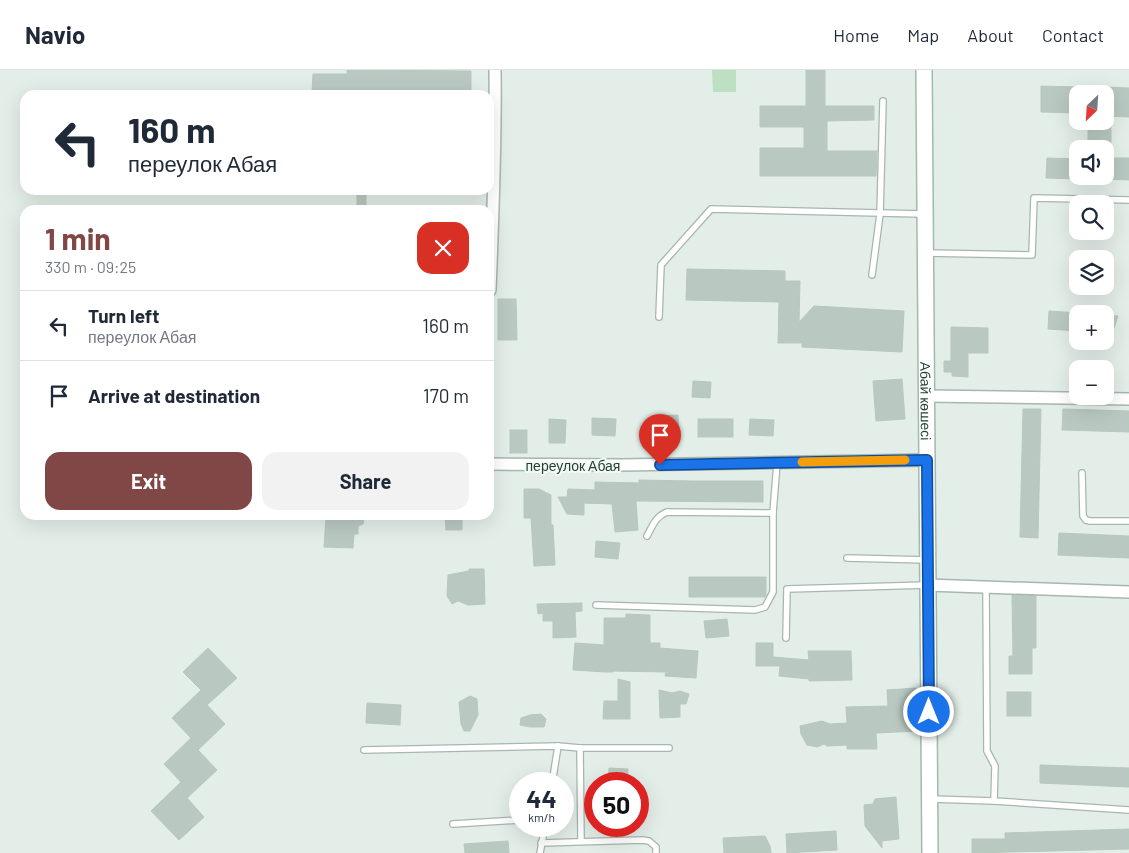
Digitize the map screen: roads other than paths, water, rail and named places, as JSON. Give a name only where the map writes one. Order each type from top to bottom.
[{"type":"main road","name":"Абай көшесі","points":[[924,70],[930,853]]},
{"type":"street","points":[[494,188],[495,70]]},
{"type":"street","points":[[927,396],[1129,399]]},
{"type":"street","name":"переулок Абая","points":[[494,464],[621,465],[927,460]]},
{"type":"street","points":[[928,585],[1129,592]]},
{"type":"lane","points":[[872,275],[880,214],[883,101]]},
{"type":"lane","points":[[926,254],[1032,255],[1034,198],[1129,200]]},
{"type":"lane","points":[[659,317],[661,265],[710,209],[925,214]]},
{"type":"lane","points":[[596,605],[754,610],[766,607],[773,592],[773,513],[777,463]]},
{"type":"lane","points":[[1082,473],[1083,516],[1086,520],[1129,521]]},
{"type":"lane","points":[[647,536],[654,522],[660,515],[667,512],[773,513]]},
{"type":"lane","points":[[847,558],[928,560]]},
{"type":"lane","points":[[786,638],[787,589],[928,585]]},
{"type":"lane","points":[[986,587],[987,751],[995,766],[994,801]]},
{"type":"lane","points":[[554,772],[558,746]]},
{"type":"lane","points":[[364,750],[558,746],[580,748],[669,748]]},
{"type":"lane","points":[[580,748],[581,841]]},
{"type":"lane","points":[[929,799],[994,801],[1129,810]]},
{"type":"lane","points":[[453,824],[509,821]]},
{"type":"lane","points":[[540,853],[542,837]]},
{"type":"lane","points":[[541,843],[649,840],[656,847],[656,853]]}]
